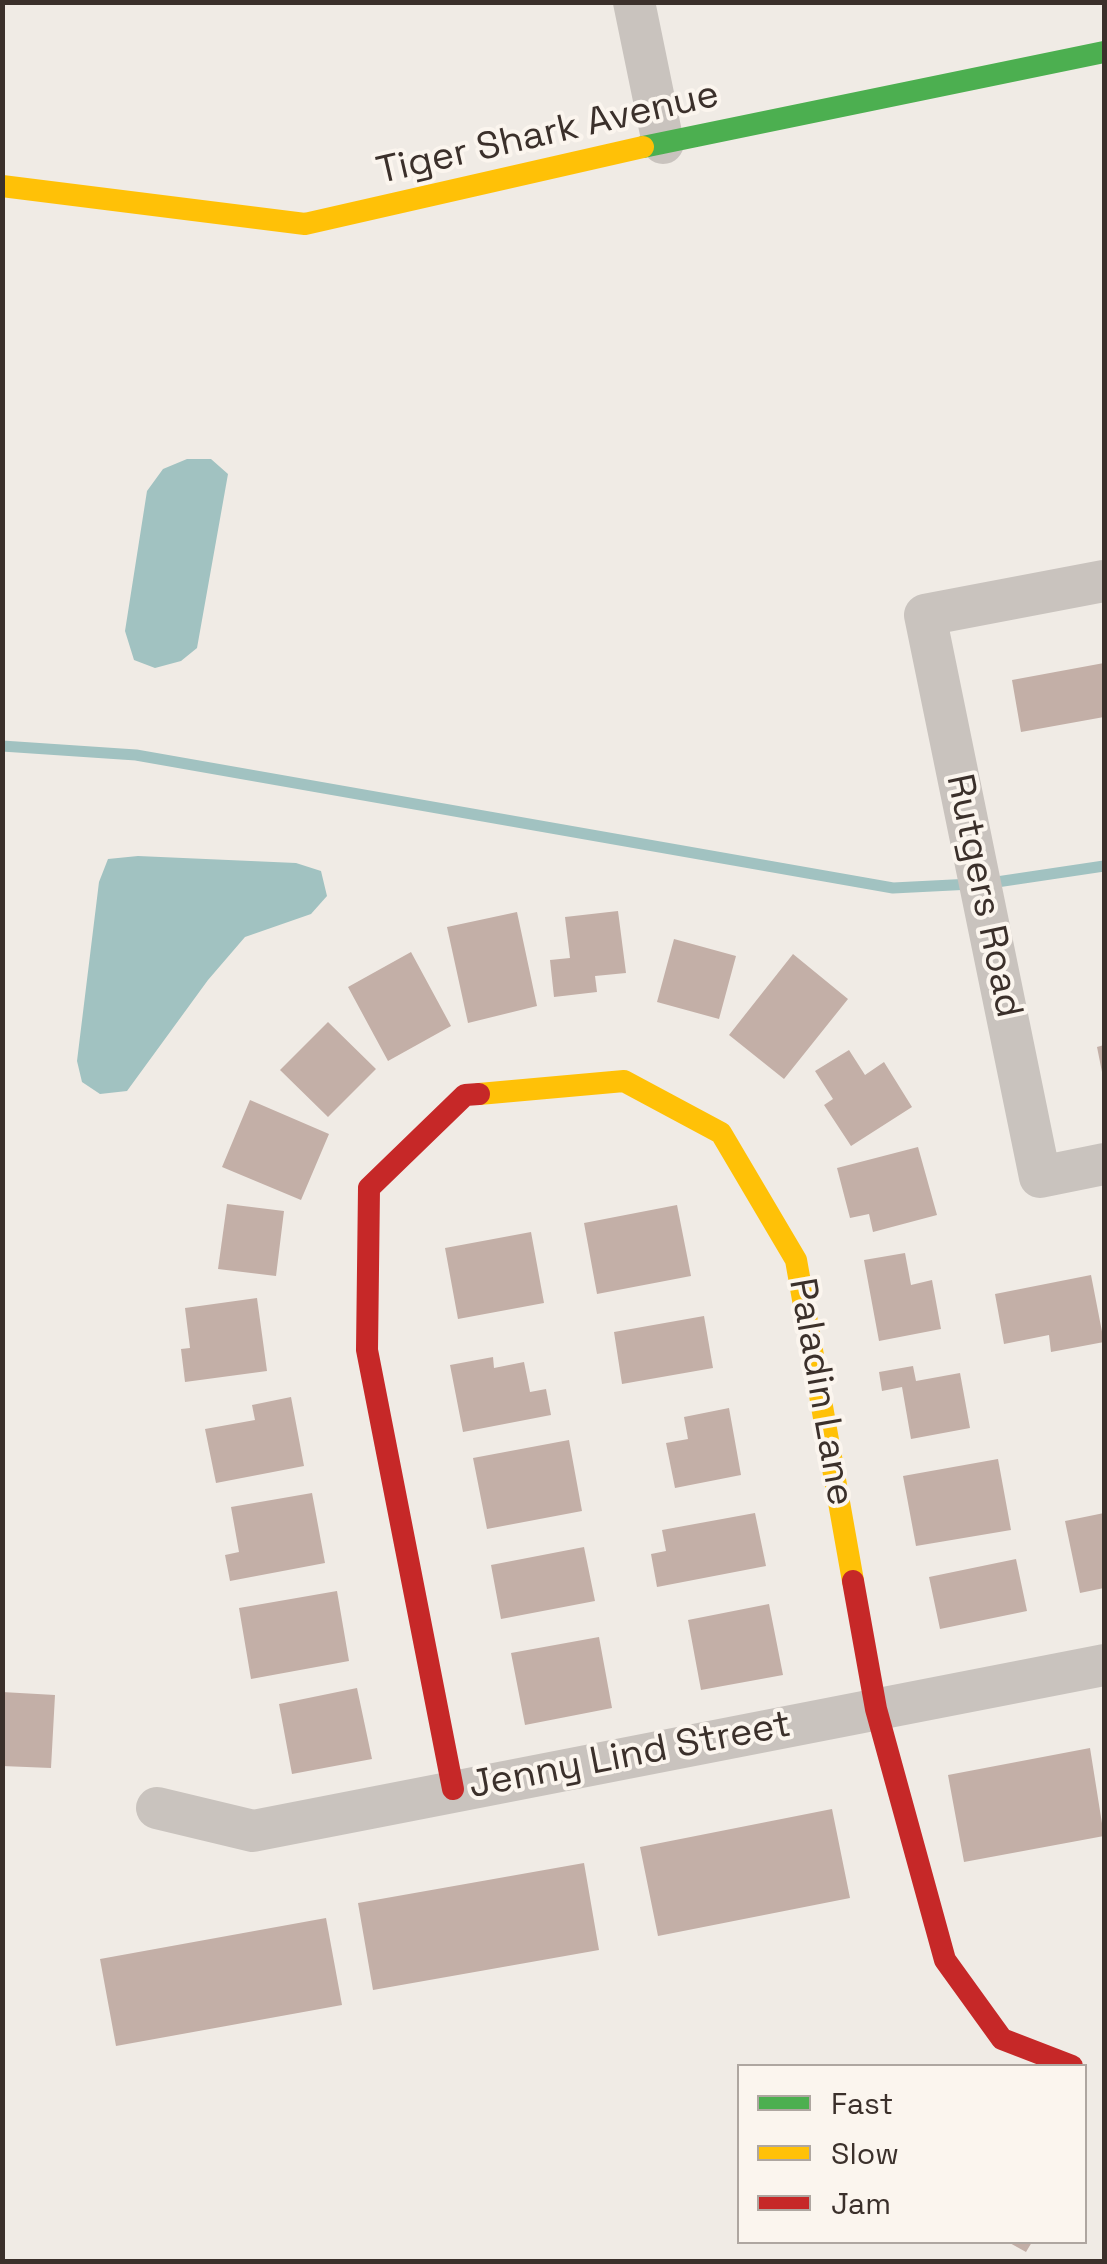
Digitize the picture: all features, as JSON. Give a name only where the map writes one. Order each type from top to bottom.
[{"type":"street","points":[[634,2],[664,143]]},
{"type":"street","name":"Tiger Shark Avenue","points":[[2,186],[305,224],[664,143],[1104,52]]},
{"type":"street","name":"Rutgers Road","points":[[1104,581],[925,616],[1040,1176],[1104,1164]]},
{"type":"street","name":"Paladin Lane","points":[[453,1789],[367,1350],[369,1188],[465,1095],[624,1081],[720,1133],[796,1260],[876,1709],[945,1960],[1002,2040],[1067,2064]]},
{"type":"street","name":"Jenny Lind Street","points":[[157,1808],[253,1831],[1104,1665]]},
{"type":"water","points":[[187,459],[211,459],[228,474],[197,648],[181,661],[155,668],[134,660],[125,631],[147,491],[163,469]]},
{"type":"water","points":[[138,856],[296,863],[321,871],[327,896],[311,914],[245,937],[208,980],[127,1091],[100,1094],[82,1082],[77,1061],[99,882],[108,859]]},
{"type":"building","points":[[1104,663],[1104,717],[1021,732],[1012,680]]},
{"type":"building","points":[[618,911],[626,973],[595,976],[597,992],[554,997],[550,960],[570,958],[565,917]]},
{"type":"building","points":[[517,912],[537,1006],[468,1023],[447,927]]},
{"type":"building","points":[[674,939],[736,956],[719,1019],[657,1002]]},
{"type":"building","points":[[411,952],[451,1026],[388,1061],[348,987]]},
{"type":"building","points":[[793,954],[848,999],[784,1079],[729,1035]]},
{"type":"building","points":[[328,1022],[376,1069],[328,1117],[280,1070]]},
{"type":"building","points":[[1104,1045],[1104,1076],[1103,1077],[1097,1047]]},
{"type":"building","points":[[849,1050],[865,1075],[884,1062],[912,1107],[851,1146],[824,1105],[833,1099],[815,1071]]},
{"type":"building","points":[[250,1100],[329,1134],[301,1200],[222,1167]]},
{"type":"building","points":[[918,1147],[937,1215],[873,1232],[869,1214],[850,1218],[837,1168]]},
{"type":"building","points":[[227,1204],[284,1211],[276,1276],[218,1269]]},
{"type":"building","points":[[677,1205],[691,1276],[597,1294],[584,1223]]},
{"type":"building","points":[[531,1232],[544,1303],[458,1319],[445,1248]]},
{"type":"building","points":[[905,1253],[911,1285],[932,1280],[941,1329],[879,1341],[864,1260]]},
{"type":"building","points":[[1091,1275],[1104,1342],[1051,1352],[1049,1335],[1004,1344],[995,1294]]},
{"type":"building","points":[[257,1298],[267,1371],[185,1382],[181,1349],[190,1348],[185,1308]]},
{"type":"building","points":[[704,1316],[713,1368],[622,1384],[614,1332]]},
{"type":"building","points":[[493,1357],[494,1368],[524,1362],[530,1392],[546,1389],[551,1415],[463,1432],[450,1365]]},
{"type":"building","points":[[913,1366],[916,1381],[960,1373],[970,1428],[911,1439],[902,1387],[882,1391],[879,1372]]},
{"type":"building","points":[[291,1397],[304,1466],[216,1483],[205,1429],[255,1420],[252,1405]]},
{"type":"building","points":[[729,1408],[741,1475],[675,1488],[666,1443],[688,1439],[684,1417]]},
{"type":"building","points":[[569,1440],[582,1511],[487,1529],[473,1458]]},
{"type":"building","points":[[998,1459],[1011,1530],[916,1546],[903,1476]]},
{"type":"building","points":[[312,1493],[325,1563],[230,1581],[225,1555],[239,1552],[231,1507]]},
{"type":"building","points":[[755,1513],[766,1566],[657,1587],[651,1554],[666,1551],[662,1530]]},
{"type":"building","points":[[1104,1513],[1104,1588],[1080,1593],[1065,1521]]},
{"type":"building","points":[[584,1547],[595,1601],[501,1619],[491,1565]]},
{"type":"building","points":[[1016,1559],[1027,1611],[940,1629],[929,1577]]},
{"type":"building","points":[[337,1591],[349,1661],[251,1679],[239,1608]]},
{"type":"building","points":[[769,1604],[783,1675],[701,1690],[688,1620]]},
{"type":"building","points":[[599,1637],[612,1708],[525,1725],[511,1653]]},
{"type":"building","points":[[357,1688],[372,1759],[292,1774],[279,1704]]},
{"type":"building","points":[[2,1692],[55,1695],[51,1768],[2,1766]]},
{"type":"building","points":[[1090,1748],[1104,1836],[964,1862],[948,1775]]},
{"type":"building","points":[[832,1809],[850,1898],[658,1936],[640,1847]]},
{"type":"building","points":[[584,1863],[599,1950],[373,1990],[358,1903]]},
{"type":"building","points":[[326,1918],[342,2005],[116,2046],[100,1959]]},
{"type":"building","points":[[1012,2244],[1031,2244],[1026,2252]]},
{"type":"waterway","points":[[2,746],[136,755],[893,888],[972,884]]},
{"type":"waterway","points":[[990,883],[1104,866]]},
{"type":"traffic: fast","points":[[643,147],[1104,52]]},
{"type":"traffic: slow","points":[[2,186],[305,224],[643,147]]},
{"type":"traffic: slow","points":[[479,1094],[624,1081],[721,1133],[796,1260],[853,1581]]},
{"type":"traffic: jam","points":[[453,1789],[367,1350],[369,1188],[465,1095],[479,1094]]},
{"type":"traffic: jam","points":[[853,1581],[876,1709],[945,1960],[1002,2039],[1067,2064]]}]
